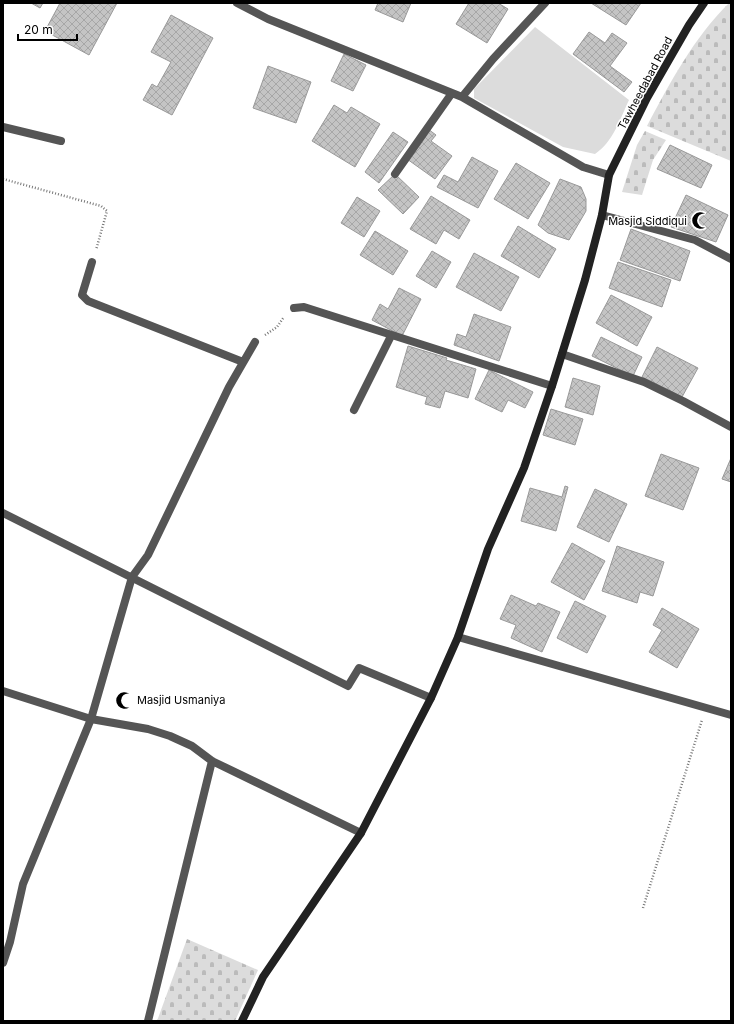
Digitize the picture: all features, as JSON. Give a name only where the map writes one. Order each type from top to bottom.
[{"type":"street","points":[[237,3],[268,19],[462,97],[583,167],[609,175]]},
{"type":"street","points":[[462,97],[498,54],[545,3]]},
{"type":"street","name":"Tawheedabad Road","points":[[242,1021],[263,977],[361,833],[431,698],[458,637],[488,549],[524,468],[552,386],[585,280],[602,215],[609,175],[658,79],[689,25],[704,3]]},
{"type":"street","points":[[395,174],[452,93]]},
{"type":"street","points":[[3,127],[61,141]]},
{"type":"street","points":[[602,215],[695,240],[731,259]]},
{"type":"street","points":[[92,262],[82,295],[88,302],[243,362]]},
{"type":"street","points":[[294,308],[304,307],[391,336],[552,386]]},
{"type":"street","points":[[354,410],[391,336]]},
{"type":"street","points":[[3,963],[10,942],[23,884],[91,719],[132,577],[148,555],[191,464],[243,362],[255,342]]},
{"type":"street","points":[[562,354],[644,382],[684,401],[731,427]]},
{"type":"street","points":[[3,513],[348,686],[359,668],[431,698]]},
{"type":"street","points":[[458,637],[731,715]]},
{"type":"street","points":[[3,691],[91,719],[148,730],[170,736],[192,746],[212,761],[361,833]]},
{"type":"street","points":[[148,1021],[212,761]]},
{"type":"path","points":[[3,179],[101,206],[107,211],[92,262]]},
{"type":"path","points":[[643,908],[706,708]]},
{"type":"green space","points":[[729,3],[731,3],[731,161],[647,126],[674,77],[704,31]]},
{"type":"green space","points":[[535,27],[629,100],[611,137],[595,154],[563,147],[474,98],[474,89]]},
{"type":"green space","points":[[645,131],[666,140],[653,160],[642,195],[622,192],[637,145]]},
{"type":"green space","points":[[187,939],[258,970],[235,1021],[157,1021]]},
{"type":"building","points":[[31,3],[43,3],[40,8]]},
{"type":"building","points":[[60,3],[117,3],[89,55],[45,31]]},
{"type":"building","points":[[378,3],[411,3],[403,22],[375,10]]},
{"type":"building","points":[[469,3],[498,3],[508,9],[487,43],[456,24]]},
{"type":"building","points":[[591,3],[641,3],[626,25]]},
{"type":"building","points":[[171,15],[213,38],[172,115],[143,100],[152,84],[157,87],[171,62],[151,52]]},
{"type":"building","points":[[589,32],[605,43],[612,33],[627,43],[610,66],[632,82],[624,92],[573,54]]},
{"type":"building","points":[[344,54],[366,65],[353,91],[331,81]]},
{"type":"building","points":[[268,66],[311,82],[296,123],[253,108]]},
{"type":"building","points":[[334,105],[347,113],[351,107],[380,124],[355,167],[312,141]]},
{"type":"building","points":[[428,129],[436,135],[431,141],[452,156],[435,179],[407,159]]},
{"type":"building","points":[[393,132],[408,142],[379,183],[365,172]]},
{"type":"building","points":[[670,145],[712,165],[701,188],[657,169]]},
{"type":"building","points":[[472,157],[498,171],[478,208],[437,187],[444,175],[458,182]]},
{"type":"building","points":[[516,163],[550,183],[528,219],[494,199]]},
{"type":"building","points":[[395,174],[419,197],[403,214],[378,190]]},
{"type":"building","points":[[560,179],[581,187],[586,199],[586,211],[569,240],[548,233],[538,225]]},
{"type":"building","name":"Masjid Siddiqui","points":[[686,195],[728,215],[716,242],[671,227]]},
{"type":"building","points":[[431,196],[470,220],[459,239],[444,230],[436,244],[410,229]]},
{"type":"building","points":[[357,197],[380,211],[364,237],[341,223]]},
{"type":"building","points":[[518,226],[556,249],[539,278],[501,256]]},
{"type":"building","points":[[631,229],[690,251],[680,281],[620,260]]},
{"type":"building","points":[[375,231],[408,251],[393,275],[360,255]]},
{"type":"building","points":[[432,251],[451,262],[436,288],[416,276]]},
{"type":"building","points":[[474,253],[519,277],[501,311],[456,287]]},
{"type":"building","points":[[618,262],[671,280],[662,307],[609,288]]},
{"type":"building","points":[[399,288],[421,299],[402,336],[372,320],[380,304],[388,309]]},
{"type":"building","points":[[611,295],[652,317],[637,346],[596,323]]},
{"type":"building","points":[[474,314],[511,327],[499,361],[454,345],[457,334],[466,337]]},
{"type":"building","points":[[601,337],[642,357],[633,376],[592,356]]},
{"type":"building","points":[[408,346],[476,369],[468,398],[445,391],[440,408],[425,404],[427,397],[396,387]]},
{"type":"building","points":[[657,347],[698,368],[682,397],[642,377]]},
{"type":"building","points":[[489,370],[533,392],[525,408],[508,400],[502,412],[475,399]]},
{"type":"building","points":[[573,378],[600,386],[593,415],[565,407]]},
{"type":"building","points":[[551,409],[583,419],[575,445],[543,435]]},
{"type":"building","points":[[661,454],[699,468],[683,510],[645,496]]},
{"type":"building","points":[[731,458],[731,482],[722,479]]},
{"type":"building","points":[[565,486],[568,487],[556,531],[521,521],[530,488],[562,497]]},
{"type":"building","points":[[595,489],[627,504],[609,542],[577,527]]},
{"type":"building","points":[[572,543],[605,561],[584,600],[551,582]]},
{"type":"building","points":[[617,546],[664,562],[653,596],[640,592],[637,603],[602,591]]},
{"type":"building","points":[[511,595],[536,606],[538,603],[560,612],[542,652],[511,638],[516,625],[500,619]]},
{"type":"building","points":[[575,601],[606,616],[587,653],[557,638]]},
{"type":"building","points":[[662,608],[699,629],[677,668],[649,652],[662,630],[653,625]]},
{"type":"place","name":"Masjid Siddiqui","points":[[700,221]]},
{"type":"place","name":"Masjid Usmaniya","points":[[124,700]]}]
